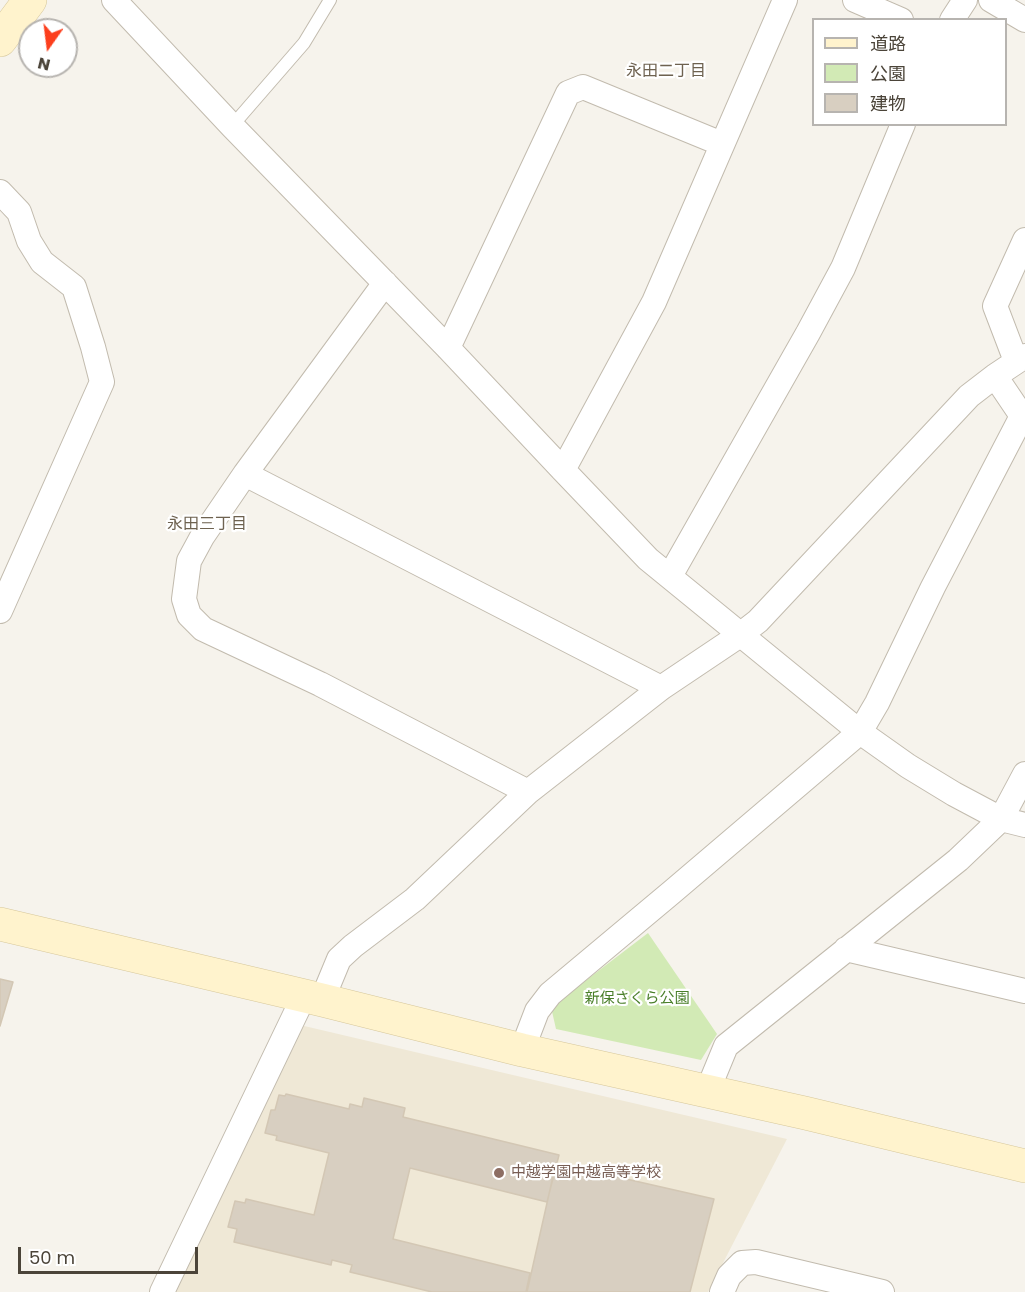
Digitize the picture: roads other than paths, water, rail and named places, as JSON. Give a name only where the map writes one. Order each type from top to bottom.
[{"type":"street","points":[[0,40],[30,0]]},
{"type":"street","points":[[114,0],[232,126],[648,558],[860,732],[908,766],[1001,819],[1025,825]]},
{"type":"street","points":[[563,470],[654,302],[785,0]]},
{"type":"street","points":[[855,0],[896,18]]},
{"type":"street","points":[[953,18],[965,0]]},
{"type":"street","points":[[991,0],[1025,20]]},
{"type":"street","points":[[448,348],[568,93],[583,87],[722,144]]},
{"type":"street","points":[[670,576],[843,268],[902,126]]},
{"type":"street","points":[[0,192],[19,212],[29,241],[42,262],[74,287],[102,382],[0,611]]},
{"type":"street","points":[[162,1292],[313,998],[339,959],[416,899],[528,792],[661,688],[758,621],[969,396],[1021,359],[995,306],[1025,240]]},
{"type":"street","points":[[385,283],[245,474],[202,537],[189,561],[184,599],[189,615],[203,629],[320,684],[528,792]]},
{"type":"street","points":[[522,1050],[537,1011],[550,994],[860,732],[877,703],[933,587],[1023,417],[995,376]]},
{"type":"street","points":[[245,474],[661,688]]},
{"type":"street","points":[[707,1092],[726,1046],[957,860],[1001,819],[1025,774]]},
{"type":"street","points":[[0,924],[522,1050],[805,1113],[1025,1166]]},
{"type":"street","points":[[846,949],[1025,991]]},
{"type":"street","points":[[722,1292],[729,1276],[742,1263],[756,1262],[882,1292]]},
{"type":"lane","points":[[232,126],[304,43],[330,0]]},
{"type":"place","name":"中越学園中越高等学校","points":[[499,1173]]},
{"type":"district","name":"永田二丁目","points":[[666,72]]},
{"type":"district","name":"永田三丁目","points":[[207,525]]},
{"type":"park label","name":"新保さくら公園","points":[[637,999]]}]
